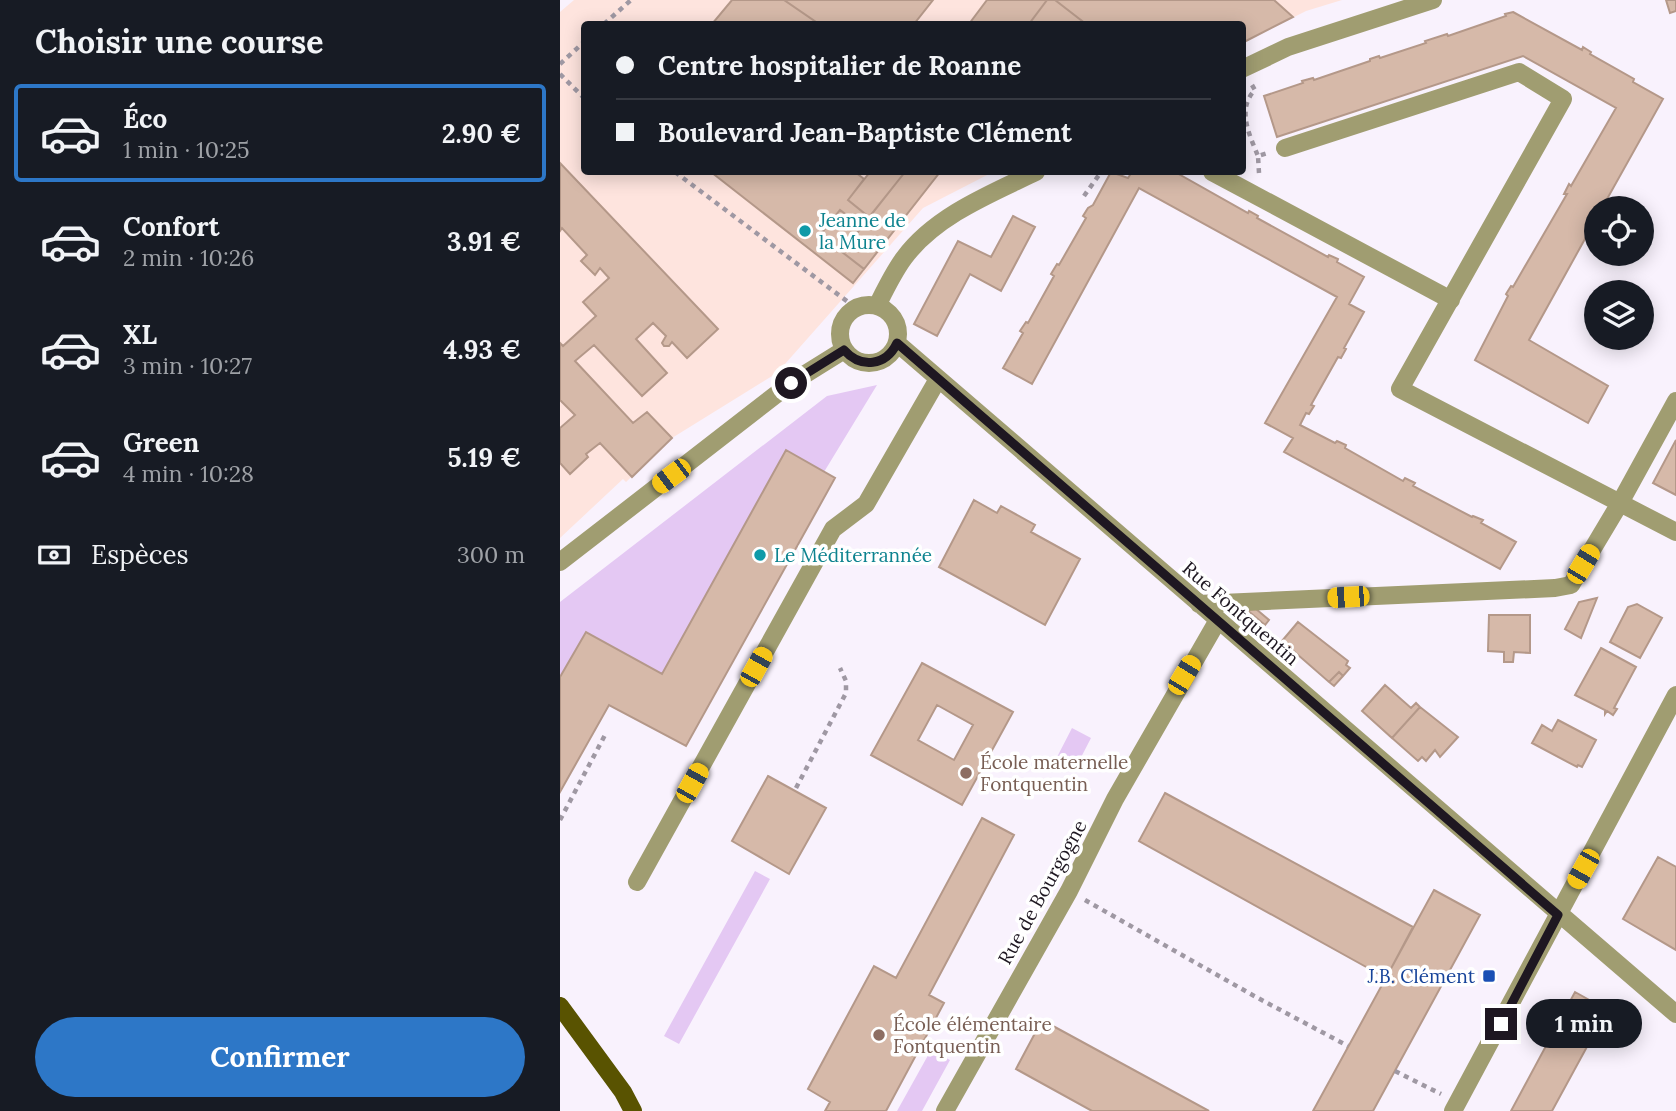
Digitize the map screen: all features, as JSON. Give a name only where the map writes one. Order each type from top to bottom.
[{"type":"main road","points":[[560,1006],[623,1092],[633,1111]]},
{"type":"street","points":[[1246,67],[1288,47],[1433,0]]},
{"type":"street","points":[[1285,148],[1519,72],[1563,99],[1400,389],[1676,532]]},
{"type":"street","points":[[877,306],[904,258],[930,231],[983,197],[1030,175]]},
{"type":"street","points":[[1218,175],[1451,300]]},
{"type":"street","points":[[877,306],[886,310],[897,325],[897,343],[892,352],[877,362],[859,361],[844,350],[840,341],[842,322],[856,308],[877,306]]},
{"type":"street","name":"Rue Fontquentin","points":[[897,343],[1676,1014]]},
{"type":"street","points":[[560,562],[791,383],[844,350]]},
{"type":"street","points":[[637,882],[833,529],[866,504],[938,379]]},
{"type":"street","points":[[1199,604],[1555,588],[1571,585],[1676,401]]},
{"type":"street","name":"Rue de Bourgogne","points":[[945,1111],[1069,891],[1115,799],[1218,620]]},
{"type":"street","points":[[1455,1107],[1676,695]]},
{"type":"path","points":[[607,21],[631,0]]},
{"type":"path","points":[[560,64],[581,45]]},
{"type":"path","points":[[560,74],[581,95]]},
{"type":"path","points":[[1246,106],[1250,94],[1255,90]]},
{"type":"path","points":[[1246,115],[1258,156],[1259,197]]},
{"type":"path","points":[[1258,156],[1285,148]]},
{"type":"path","points":[[679,175],[856,308]]},
{"type":"path","points":[[1084,196],[1099,175]]},
{"type":"path","points":[[796,788],[846,693],[846,681],[840,668]]},
{"type":"path","points":[[560,820],[605,735]]},
{"type":"path","points":[[1069,891],[1256,997],[1349,1046]]},
{"type":"path","points":[[1395,1071],[1455,1107]]},
{"type":"shaded area","points":[[574,0],[1342,0],[1306,11],[1246,41],[1246,21],[581,21],[581,175],[987,175],[923,208],[777,373],[672,438],[626,482],[623,479],[560,538],[560,12]]},
{"type":"shaded area","points":[[877,385],[824,472],[786,450],[662,674],[586,632],[560,677],[560,602],[827,396]]},
{"type":"shaded area","points":[[1072,728],[1091,738],[1074,771],[1055,761]]},
{"type":"shaded area","points":[[755,871],[770,879],[679,1044],[664,1036]]},
{"type":"shaded area","points":[[931,1050],[950,1060],[922,1111],[897,1111]]},
{"type":"building","points":[[732,0],[784,0],[815,21],[714,21]]},
{"type":"building","points":[[784,0],[933,0],[916,21],[815,21]]},
{"type":"building","points":[[987,0],[1047,0],[1031,21],[971,21]]},
{"type":"building","points":[[1047,0],[1055,0],[1082,21],[1031,21]]},
{"type":"building","points":[[1055,0],[1274,0],[1293,17],[1246,41],[1246,21],[1082,21]]},
{"type":"building","points":[[1666,0],[1676,0],[1676,11],[1670,13]]},
{"type":"building","points":[[1513,12],[1582,50],[1583,47],[1663,99],[1609,196],[1584,196],[1584,241],[1529,340],[1608,386],[1588,423],[1475,360],[1508,296],[1506,294],[1511,286],[1513,287],[1567,194],[1564,194],[1569,184],[1571,186],[1616,108],[1523,56],[1277,137],[1264,96],[1303,83],[1302,81],[1314,80],[1379,56],[1380,58],[1447,34],[1448,36],[1506,16],[1505,14]]},
{"type":"building","points":[[560,163],[718,329],[687,358],[672,342],[669,346],[664,346],[662,343],[666,336],[653,323],[636,339],[667,373],[642,396],[594,345],[575,361],[633,423],[647,412],[672,438],[632,477],[600,443],[586,454],[588,457],[570,474],[560,463],[560,428],[575,415],[560,400],[560,343],[563,346],[596,316],[583,302],[609,278],[600,268],[595,275],[581,261],[587,255],[562,228],[560,231]]},
{"type":"building","name":"Jeanne de la Mure","points":[[715,175],[859,175],[864,179],[848,200],[869,217],[862,227],[840,210],[820,235],[864,269],[853,283]]},
{"type":"building","points":[[868,175],[903,175],[869,217],[848,200]]},
{"type":"building","points":[[903,175],[938,175],[864,269],[842,252]]},
{"type":"building","points":[[1109,175],[1128,178],[1130,175],[1181,175],[1328,257],[1329,255],[1338,259],[1337,262],[1364,277],[1349,304],[1364,312],[1341,358],[1338,357],[1311,405],[1314,406],[1309,414],[1306,413],[1300,425],[1335,443],[1337,441],[1346,445],[1345,448],[1403,481],[1405,478],[1415,483],[1413,486],[1472,517],[1483,520],[1481,523],[1516,542],[1500,569],[1284,452],[1293,438],[1265,423],[1337,297],[1139,188],[1032,384],[1003,368],[1023,333],[1020,331],[1026,322],[1028,323],[1054,276],[1051,274],[1086,218],[1083,216],[1093,205]]},
{"type":"building","points":[[840,210],[862,227],[842,252],[820,235]]},
{"type":"building","points":[[1013,216],[1035,227],[1001,291],[970,274],[937,336],[914,324],[958,241],[991,257]]},
{"type":"building","points":[[1676,440],[1676,495],[1653,483]]},
{"type":"building","name":"Le Méditerrannée","points":[[786,450],[835,478],[686,746],[609,705],[560,792],[560,677],[586,632],[662,674]]},
{"type":"building","points":[[974,500],[997,513],[1001,506],[1035,525],[1031,532],[1080,559],[1045,625],[939,567]]},
{"type":"building","points":[[1597,598],[1581,638],[1565,629],[1579,602]]},
{"type":"building","points":[[1637,604],[1662,618],[1640,658],[1610,642],[1628,607]]},
{"type":"building","points":[[1256,609],[1269,620],[1265,625],[1247,610]]},
{"type":"building","points":[[1489,615],[1530,615],[1530,653],[1514,652],[1513,662],[1504,662],[1504,652],[1488,651]]},
{"type":"building","points":[[1298,622],[1348,661],[1346,665],[1350,668],[1343,676],[1339,672],[1329,682],[1282,641]]},
{"type":"building","points":[[1601,648],[1636,667],[1614,708],[1617,709],[1613,715],[1607,711],[1605,714],[1605,710],[1575,695]]},
{"type":"building","points":[[922,663],[1013,712],[962,805],[871,755]],"holes":[[[937,705],[973,725],[954,760],[918,740]]]},
{"type":"building","points":[[1339,672],[1343,676],[1334,686],[1329,682]]},
{"type":"building","points":[[1385,685],[1411,708],[1416,703],[1420,707],[1392,738],[1362,711]]},
{"type":"building","points":[[1420,707],[1458,737],[1440,757],[1435,750],[1426,761],[1422,757],[1418,761],[1392,738]]},
{"type":"building","points":[[1558,720],[1596,740],[1582,767],[1577,767],[1532,743],[1542,725],[1552,731]]},
{"type":"building","points":[[768,776],[826,808],[789,874],[732,841]]},
{"type":"building","points":[[1165,793],[1413,927],[1386,978],[1139,841]]},
{"type":"building","points":[[982,818],[1014,835],[929,995],[944,1003],[886,1111],[825,1111],[830,1102],[808,1089],[874,966],[896,978]]},
{"type":"building","points":[[1658,857],[1676,867],[1676,950],[1623,919]]},
{"type":"building","points":[[1434,890],[1480,915],[1373,1111],[1313,1111]]},
{"type":"building","points":[[1575,992],[1607,1010],[1552,1111],[1511,1111]]},
{"type":"building","points":[[1042,1020],[1209,1111],[1092,1111],[1016,1069]]},
{"type":"place","name":"Jeanne de la Mure","points":[[805,231]]},
{"type":"place","name":"Le Méditerrannée","points":[[760,555]]},
{"type":"place","name":"École maternelle Fontquentin","points":[[966,773]]},
{"type":"place","name":"J.B. Clément","points":[[1489,976]]},
{"type":"place","name":"École élémentaire Fontquentin","points":[[879,1035]]},
{"type":"route","points":[[791,383],[844,350],[859,361],[877,362],[886,358],[897,343],[1558,915],[1501,1024]]}]
